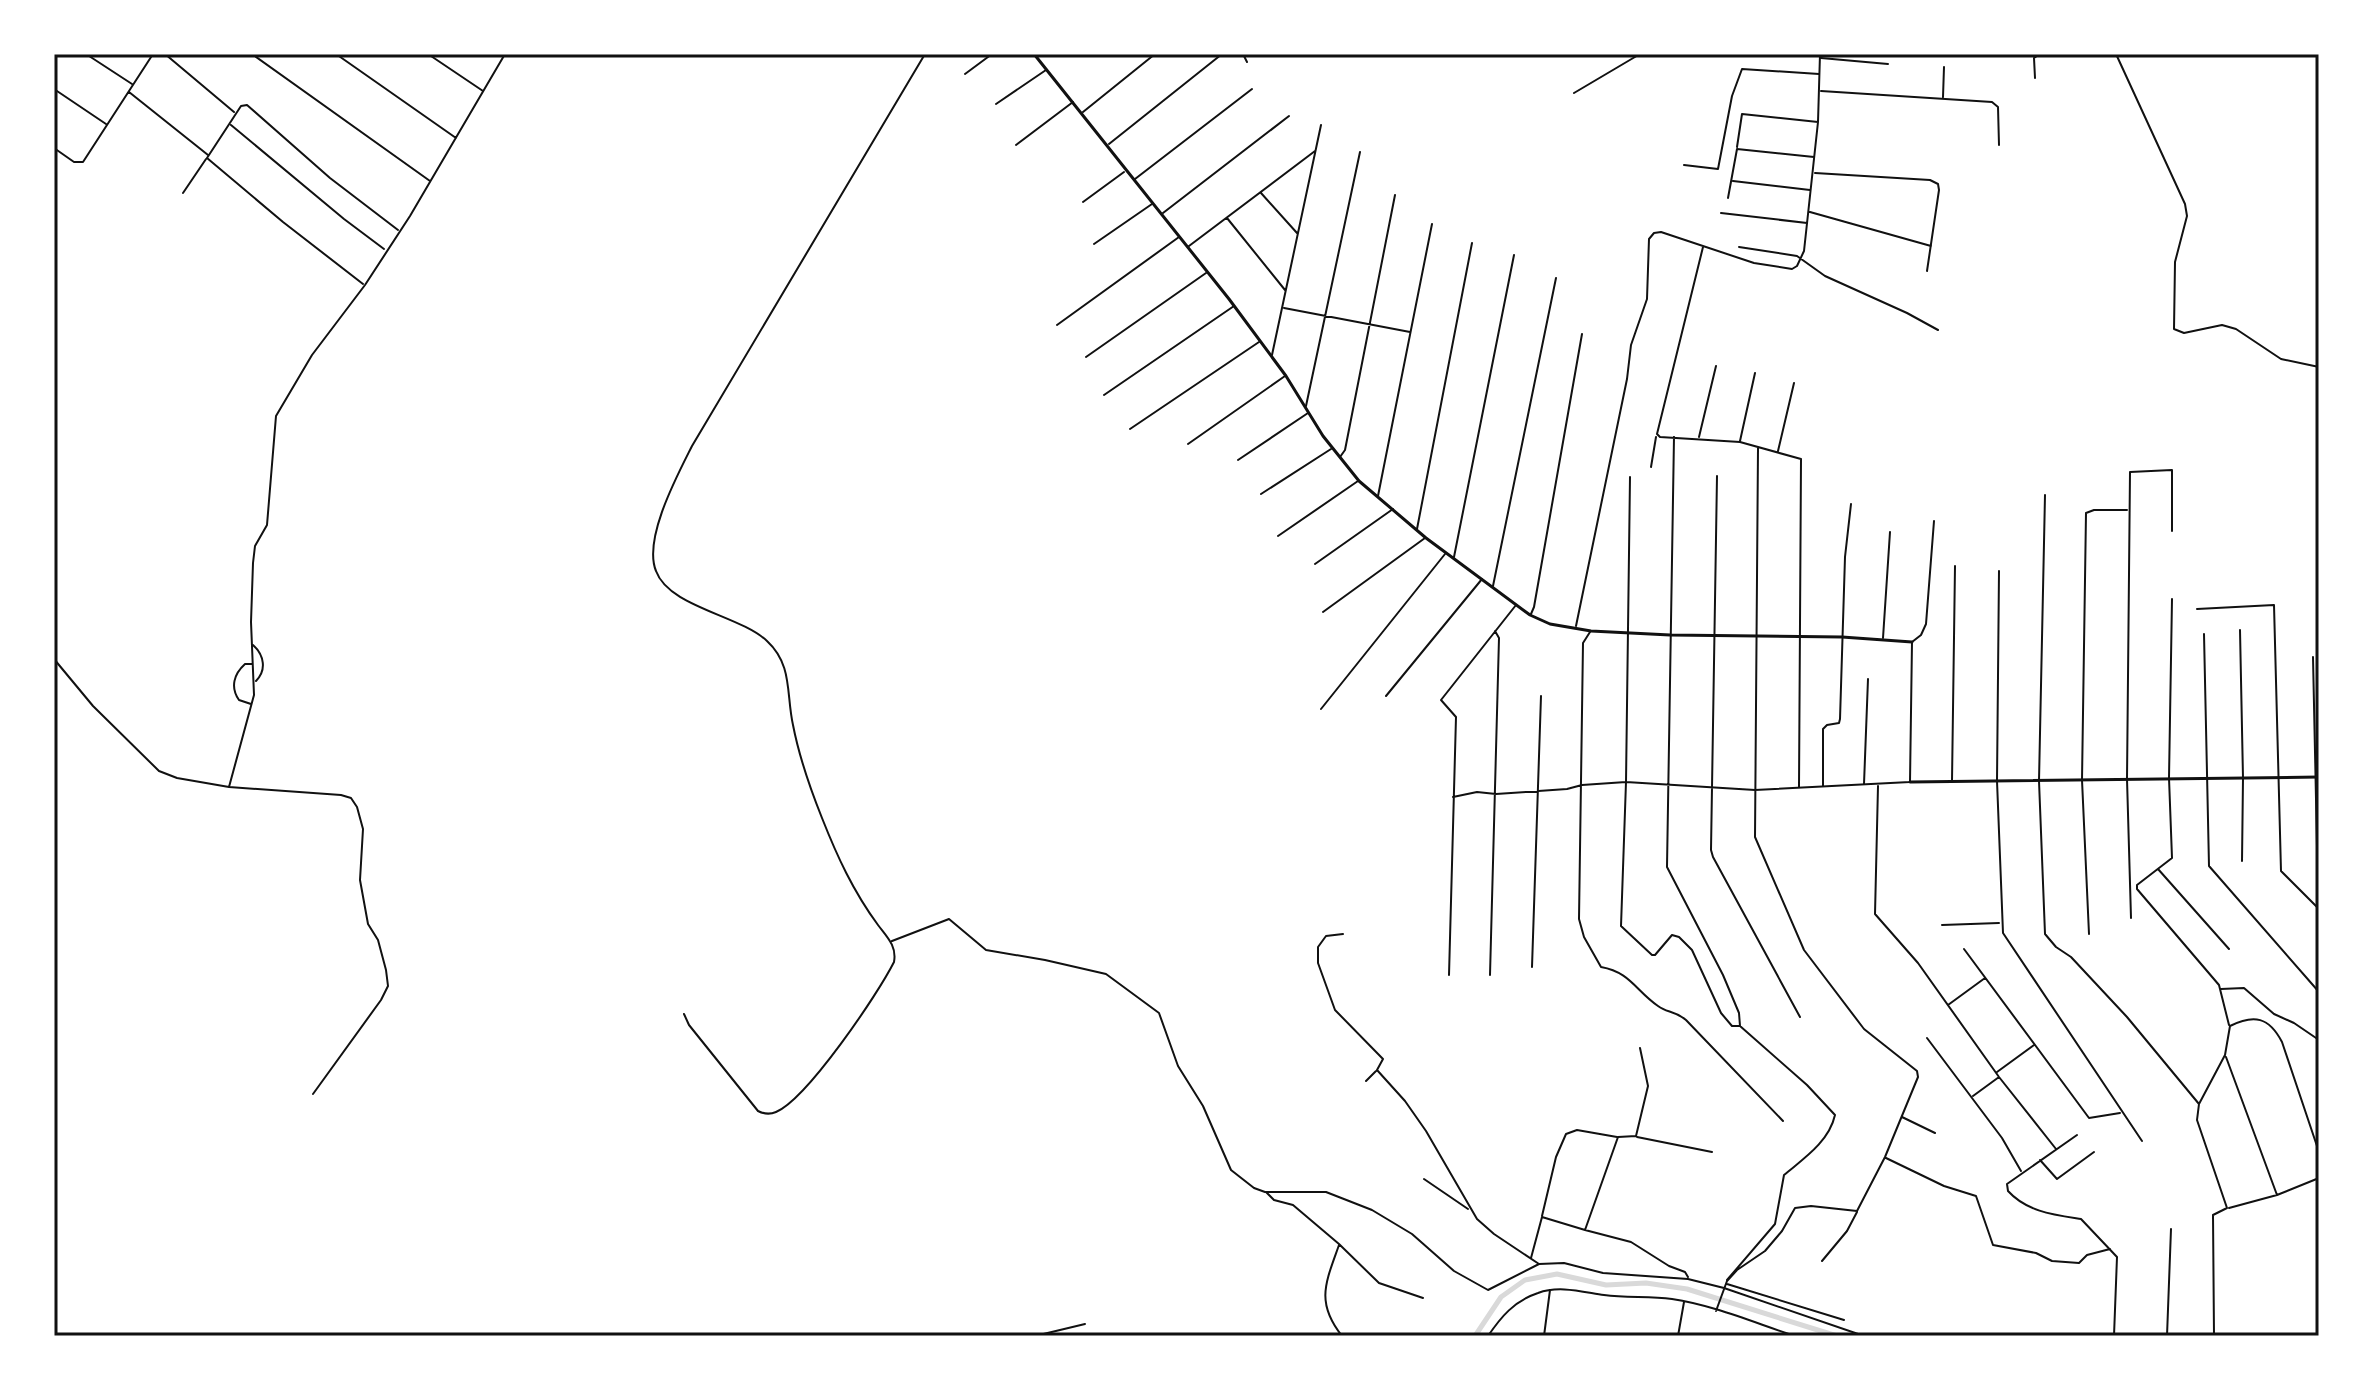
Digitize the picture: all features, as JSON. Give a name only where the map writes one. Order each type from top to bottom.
[{"type":"street","points":[[86,54],[133,84]]},
{"type":"street","points":[[54,148],[74,162],[83,162],[153,54]]},
{"type":"street","points":[[165,54],[236,114]]},
{"type":"street","points":[[252,54],[430,182]]},
{"type":"street","points":[[336,54],[456,138]]},
{"type":"street","points":[[428,54],[483,91]]},
{"type":"street","points":[[229,787],[246,719],[253,704],[253,563],[255,546],[267,525],[276,416],[312,355],[365,285],[505,54]]},
{"type":"street","points":[[684,1014],[689,1025],[758,1111],[764,1114],[777,1112],[805,1087],[859,1017],[894,962],[895,948],[859,900],[838,860],[811,790],[793,726],[789,679],[781,658],[766,640],[750,629],[666,588],[656,573],[652,553],[667,503],[692,446],[925,54]]},
{"type":"street","points":[[965,74],[992,54]]},
{"type":"street","points":[[1034,54],[1234,306],[1286,376],[1332,448],[1359,481],[1426,538],[1530,615],[1550,624],[1628,634],[1800,635],[1912,642],[1921,635],[1926,624],[1934,521]]},
{"type":"street","points":[[1082,113],[1155,54]]},
{"type":"street","points":[[1108,145],[1222,54]]},
{"type":"street","points":[[1243,54],[1247,62]]},
{"type":"street","points":[[1574,93],[1640,54]]},
{"type":"street","points":[[2035,78],[2034,58],[2040,54]]},
{"type":"street","points":[[2116,54],[2185,204],[2187,216],[2175,262],[2174,329],[2184,333],[2222,325],[2236,329],[2281,359],[2319,367]]},
{"type":"street","points":[[1576,629],[1627,379],[1631,345],[1647,299],[1649,239],[1654,233],[1661,232],[1754,263],[1792,269],[1802,258],[1808,223],[1818,122],[1820,56],[1888,64]]},
{"type":"street","points":[[1943,98],[1944,67]]},
{"type":"street","points":[[996,104],[1047,69]]},
{"type":"street","points":[[1684,165],[1718,169],[1732,96],[1742,69],[1820,74]]},
{"type":"street","points":[[54,89],[107,124]]},
{"type":"street","points":[[1135,179],[1252,89]]},
{"type":"street","points":[[128,91],[283,222],[365,285]]},
{"type":"street","points":[[1820,91],[1996,103],[1999,145]]},
{"type":"street","points":[[1016,145],[1073,102]]},
{"type":"street","points":[[183,193],[241,106],[248,106],[330,178],[399,231]]},
{"type":"street","points":[[1728,198],[1742,114],[1818,122]]},
{"type":"street","points":[[1162,213],[1289,116]]},
{"type":"street","points":[[230,124],[386,251]]},
{"type":"street","points":[[1272,357],[1321,125]]},
{"type":"street","points":[[1737,149],[1815,157]]},
{"type":"street","points":[[1188,247],[1316,150]]},
{"type":"street","points":[[1238,460],[1307,410],[1360,152]]},
{"type":"street","points":[[1083,202],[1128,170]]},
{"type":"street","points":[[1814,172],[1930,180],[1938,184],[1927,271]]},
{"type":"street","points":[[1731,181],[1811,190]]},
{"type":"street","points":[[1261,192],[1298,234]]},
{"type":"street","points":[[1340,458],[1345,450],[1395,195]]},
{"type":"street","points":[[1094,244],[1154,203]]},
{"type":"street","points":[[1809,211],[1931,246]]},
{"type":"street","points":[[1721,213],[1808,223]]},
{"type":"street","points":[[1227,218],[1286,291]]},
{"type":"street","points":[[1378,496],[1432,224]]},
{"type":"street","points":[[1057,325],[1180,236]]},
{"type":"street","points":[[1417,530],[1472,243]]},
{"type":"street","points":[[1651,467],[1704,244]]},
{"type":"street","points":[[1739,247],[1802,258],[1825,276],[1938,330]]},
{"type":"street","points":[[1454,558],[1514,255]]},
{"type":"street","points":[[1086,357],[1208,272]]},
{"type":"street","points":[[1493,586],[1556,278]]},
{"type":"street","points":[[1104,395],[1234,306]]},
{"type":"street","points":[[1282,308],[1410,332]]},
{"type":"street","points":[[1530,615],[1568,427],[1582,334]]},
{"type":"street","points":[[1130,429],[1260,341]]},
{"type":"street","points":[[1698,438],[1716,366]]},
{"type":"street","points":[[1740,442],[1755,373]]},
{"type":"street","points":[[1188,444],[1286,376]]},
{"type":"street","points":[[1778,452],[1794,383]]},
{"type":"street","points":[[1657,434],[1660,437],[1740,442],[1801,459],[1799,788]]},
{"type":"street","points":[[1674,437],[1667,867],[1723,975],[1739,1013],[1740,1026]]},
{"type":"street","points":[[1261,494],[1332,448]]},
{"type":"street","points":[[1758,448],[1755,837],[1804,950],[1864,1029],[1917,1071],[1918,1077],[1885,1157],[1847,1231],[1822,1261]]},
{"type":"street","points":[[2131,918],[2127,779],[2130,472],[2172,470],[2172,531]]},
{"type":"street","points":[[1717,476],[1713,857],[1800,1017]]},
{"type":"street","points":[[1630,477],[1621,926],[1652,955],[1672,935],[1686,942],[1721,1013],[1732,1026],[1740,1026],[1807,1085],[1835,1115],[1817,1147],[1784,1175],[1775,1224],[1736,1267],[1725,1284],[1716,1311]]},
{"type":"street","points":[[1278,536],[1359,481]]},
{"type":"street","points":[[2045,495],[2039,781],[2045,934],[2127,1017],[2199,1104]]},
{"type":"street","points":[[1823,787],[1823,729],[1839,723],[1840,719],[1845,557],[1851,504]]},
{"type":"street","points":[[1315,564],[1393,509]]},
{"type":"street","points":[[2089,934],[2082,780],[2086,513],[2094,510],[2129,510]]},
{"type":"street","points":[[1883,639],[1890,532]]},
{"type":"street","points":[[1323,612],[1426,538]]},
{"type":"street","points":[[1321,709],[1446,553]]},
{"type":"street","points":[[1952,782],[1955,566]]},
{"type":"street","points":[[1999,571],[1997,781],[2000,923],[2009,943],[2142,1141]]},
{"type":"street","points":[[1386,696],[1482,578]]},
{"type":"street","points":[[2172,599],[2169,778],[2172,858],[2137,885],[2137,889],[2220,989],[2230,1026],[2225,1055],[2199,1104],[2197,1120],[2227,1208]]},
{"type":"street","points":[[1449,975],[1456,717],[1441,700],[1517,604]]},
{"type":"street","points":[[2197,609],[2274,605],[2281,871],[2319,909]]},
{"type":"street","points":[[2240,630],[2242,861]]},
{"type":"street","points":[[1490,975],[1499,638],[1495,631]]},
{"type":"street","points":[[1591,631],[1583,643],[1579,919],[1584,937],[1601,967],[1618,970],[1658,1006],[1674,1010],[1686,1020],[1783,1121]]},
{"type":"street","points":[[2204,634],[2209,866],[2319,992]]},
{"type":"street","points":[[1910,782],[1912,642]]},
{"type":"street","points":[[252,645],[261,653],[263,664],[259,680],[254,682]]},
{"type":"street","points":[[2313,657],[2317,846]]},
{"type":"street","points":[[54,659],[93,706],[159,771],[177,778],[229,787],[341,795],[351,798],[357,807],[363,829],[360,880],[368,924],[378,940],[388,986],[313,1094]]},
{"type":"street","points":[[253,664],[245,664],[234,682],[234,691],[239,700],[253,704]]},
{"type":"street","points":[[1864,785],[1868,679]]},
{"type":"street","points":[[1532,967],[1541,696]]},
{"type":"street","points":[[1453,797],[1477,792],[1496,794],[1626,782],[1755,790],[1910,782],[2317,777]]},
{"type":"street","points":[[1878,784],[1875,914],[1918,963],[1996,1073],[2056,1149]]},
{"type":"street","points":[[2157,868],[2229,949]]},
{"type":"street","points":[[891,942],[949,919],[986,950],[1106,974],[1159,1013],[1178,1066],[1203,1106],[1231,1170],[1254,1188],[1265,1192],[1326,1192],[1372,1210],[1412,1234],[1454,1271],[1488,1290],[1539,1264],[1564,1263],[1603,1273],[1725,1284],[1844,1320]]},
{"type":"street","points":[[1942,925],[2000,923]]},
{"type":"street","points":[[1343,934],[1330,935],[1321,940],[1318,963],[1337,1014],[1383,1059],[1366,1081]]},
{"type":"street","points":[[1964,949],[2089,1118],[2121,1113]]},
{"type":"street","points":[[1947,1006],[1985,977]]},
{"type":"street","points":[[2220,989],[2244,988],[2274,1014],[2319,1040]]},
{"type":"street","points":[[2230,1026],[2255,1018],[2275,1029],[2319,1152]]},
{"type":"street","points":[[1927,1038],[1972,1097],[2021,1172]]},
{"type":"street","points":[[1996,1073],[2034,1045]]},
{"type":"street","points":[[1636,1136],[1648,1086],[1640,1048]]},
{"type":"street","points":[[2225,1055],[2277,1195]]},
{"type":"street","points":[[1377,1070],[1405,1101],[1426,1131],[1469,1209],[1481,1224],[1539,1264]]},
{"type":"street","points":[[1972,1097],[1999,1077]]},
{"type":"street","points":[[1901,1117],[1935,1133]]},
{"type":"street","points":[[1531,1259],[1556,1157],[1566,1134],[1577,1130],[1618,1137],[1636,1136],[1712,1152]]},
{"type":"street","points":[[2077,1135],[2021,1172],[2007,1184],[2008,1191],[2017,1201],[2059,1217],[2081,1219],[2117,1257],[2114,1336]]},
{"type":"street","points":[[1585,1230],[1618,1137]]},
{"type":"street","points":[[2039,1159],[2057,1179],[2094,1152]]},
{"type":"street","points":[[1885,1157],[1944,1186],[1976,1196],[1993,1245],[2036,1253],[2061,1263],[2079,1263],[2087,1255],[2111,1249]]},
{"type":"street","points":[[2214,1336],[2213,1215],[2319,1178]]},
{"type":"street","points":[[1424,1179],[1469,1209]]},
{"type":"street","points":[[1265,1192],[1274,1200],[1293,1205],[1379,1283],[1423,1298]]},
{"type":"street","points":[[1725,1284],[1774,1241],[1795,1208],[1811,1206],[1857,1211]]},
{"type":"street","points":[[1542,1217],[1639,1246],[1669,1266],[1685,1272],[1688,1279]]},
{"type":"street","points":[[2167,1336],[2171,1229]]},
{"type":"street","points":[[1339,1244],[1324,1297],[1333,1324],[1342,1336]]},
{"type":"street","points":[[1725,1284],[1864,1336]]},
{"type":"street","points":[[1488,1336],[1505,1311],[1526,1298],[1550,1290],[1684,1301],[1795,1336]]},
{"type":"street","points":[[1544,1336],[1550,1290]]},
{"type":"street","points":[[1678,1336],[1684,1301]]},
{"type":"street","points":[[1035,1336],[1085,1324]]},
{"type":"waterway","points":[[1475,1336],[1501,1297],[1525,1280],[1557,1274],[1606,1285],[1646,1283],[1687,1289],[1837,1336]]}]
